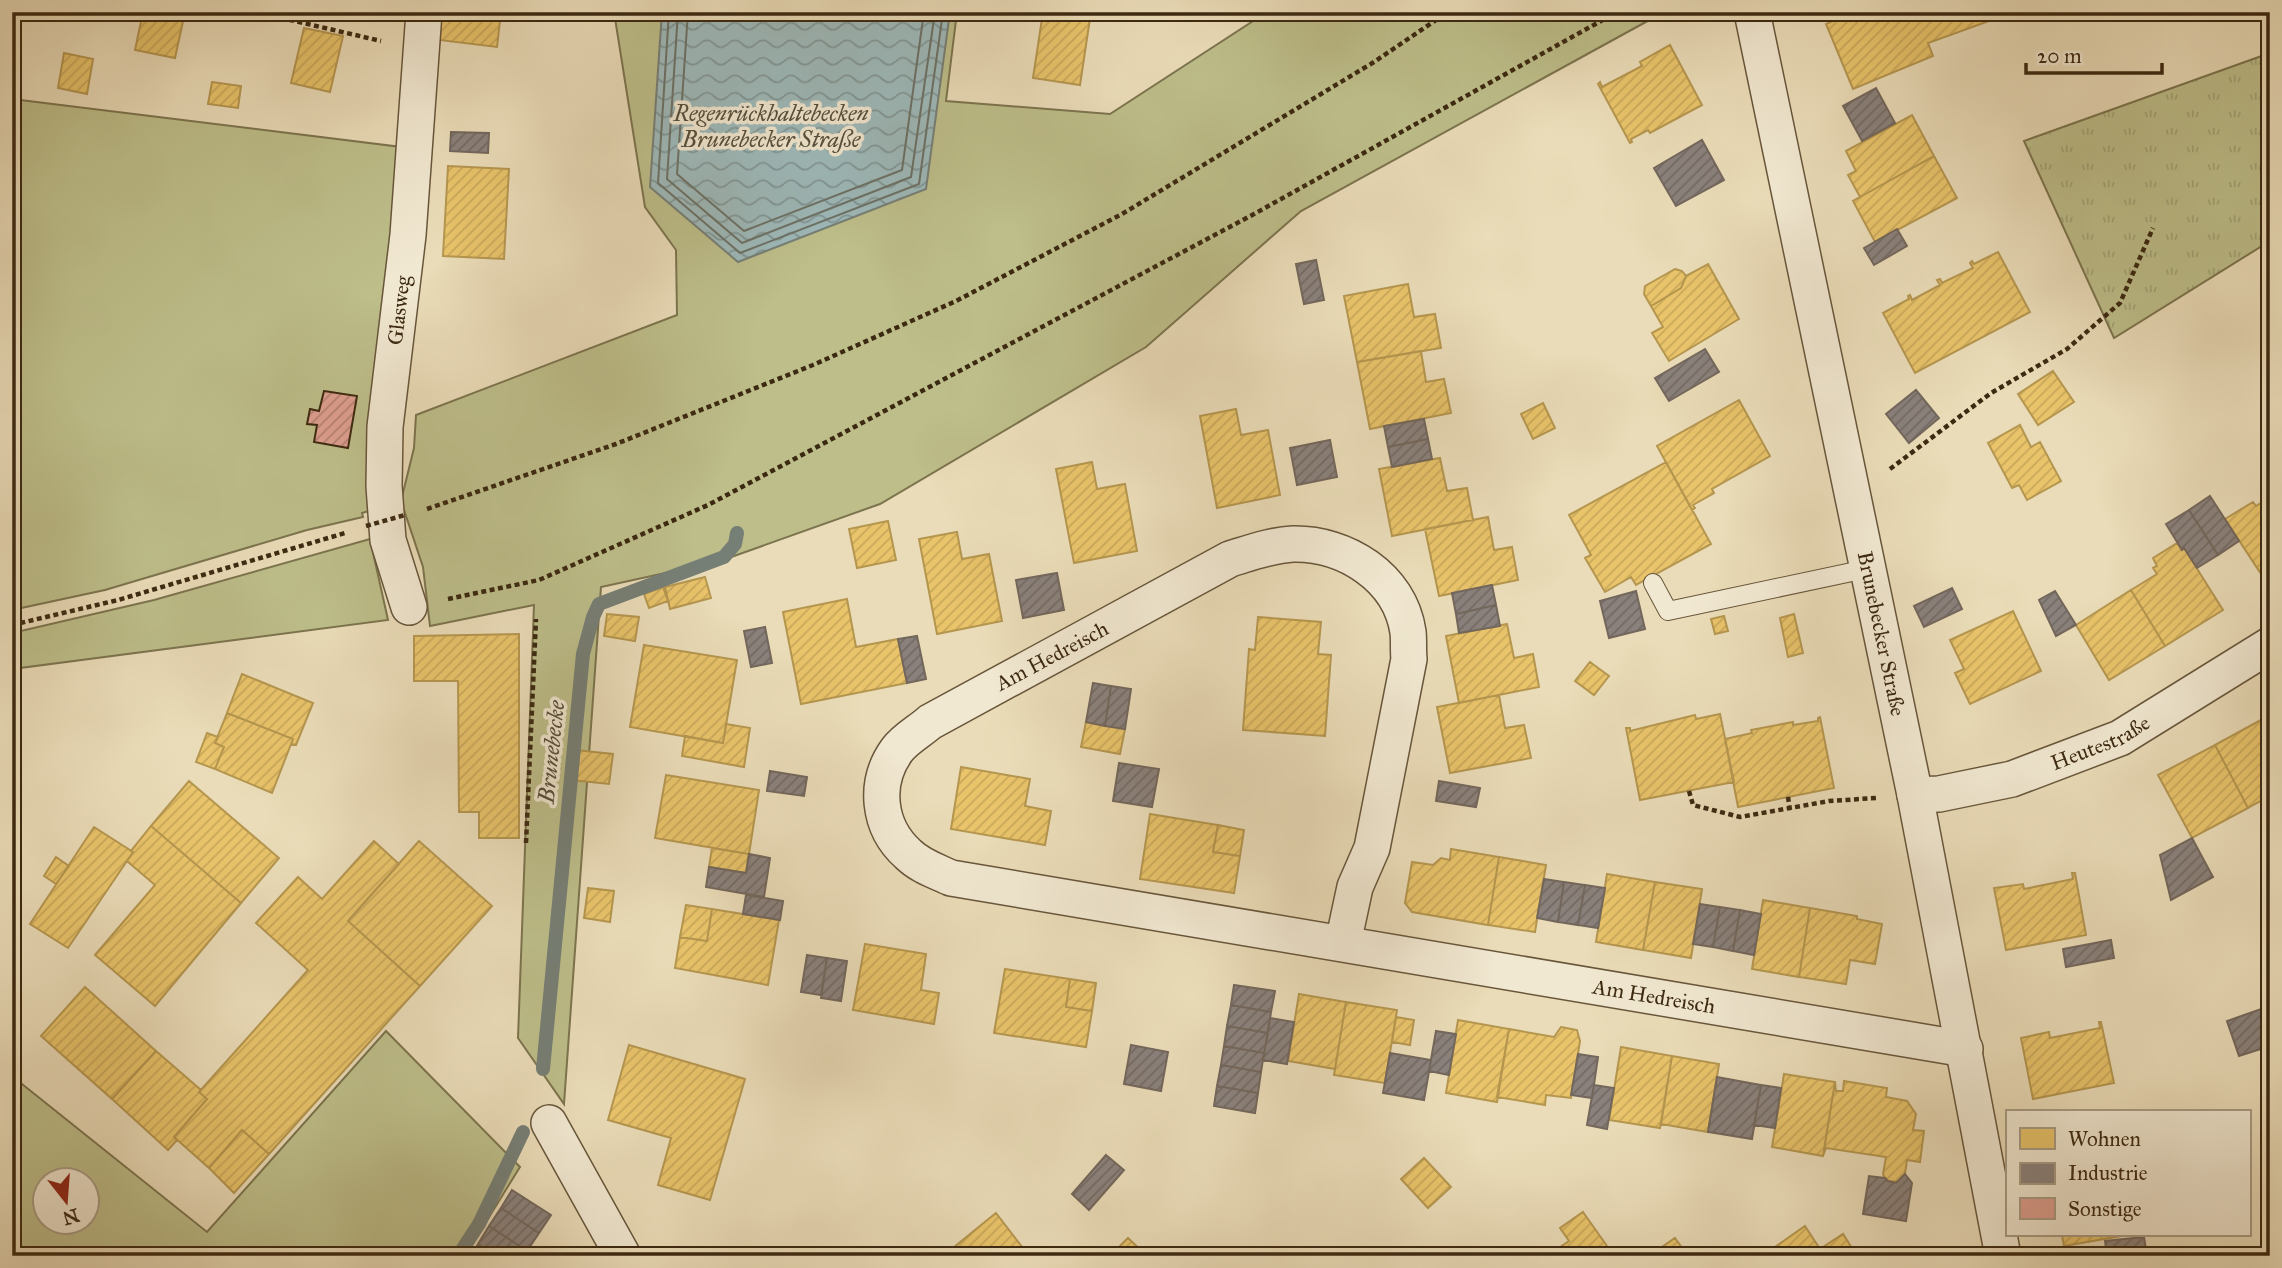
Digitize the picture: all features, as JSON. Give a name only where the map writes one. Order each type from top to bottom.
[{"type":"street","name":"Glasweg","points":[[408,607],[388,540],[384,462],[385,427],[408,235],[424,12]]},
{"type":"street","name":"Brunebecker Straße","points":[[1752,12],[1915,795],[2003,1256]]},
{"type":"street","name":"Am Hedreisch","points":[[1343,943],[1355,887],[1372,848],[1409,659],[1408,631],[1400,605],[1386,584],[1369,567],[1350,555],[1322,546],[1292,544],[1260,549],[1230,559],[930,722],[898,748],[885,772],[880,795],[894,837],[907,854],[925,867],[951,878],[1965,1049]]},
{"type":"street","name":"Heutestraße","points":[[1915,795],[1939,794],[2012,779],[2120,738],[2270,645]]},
{"type":"street","points":[[550,1123],[623,1256]]},
{"type":"lane","points":[[1653,583],[1668,611],[1866,569]]},
{"type":"path","points":[[256,12],[420,50]]},
{"type":"path","points":[[450,503],[616,444],[813,365],[956,301],[1122,214],[1374,62],[1448,12]]},
{"type":"path","points":[[408,607],[539,580],[708,505],[1254,214],[1617,12]]},
{"type":"path","points":[[1852,498],[1991,393],[2067,349],[2120,303],[2153,229]]},
{"type":"path","points":[[12,625],[118,600],[405,515]]},
{"type":"path","points":[[526,843],[536,619]]},
{"type":"path","points":[[1689,791],[1693,805],[1740,817],[1829,801],[1915,795]]},
{"type":"path","points":[[1788,797],[1790,810]]},
{"type":"green space","points":[[614,12],[957,12],[946,101],[1110,114],[1267,12],[1664,12],[1301,211],[1146,347],[880,504],[720,561],[601,587],[564,1104],[518,1038],[534,605],[430,626],[423,567],[401,501],[414,448],[416,415],[677,315],[676,250],[645,207]]},
{"type":"green space","points":[[2270,53],[2270,241],[2114,338],[2024,141]]},
{"type":"green space","points":[[12,99],[401,147],[379,508],[362,513],[363,517],[307,530],[105,590],[12,610]]},
{"type":"green space","points":[[370,539],[388,620],[12,669],[12,633],[154,600]]},
{"type":"green space","points":[[386,1031],[520,1167],[465,1256],[12,1256],[12,1076],[207,1232]]},
{"type":"water","name":"Regenrückhaltebecken Brunebecker Straße","points":[[662,12],[950,12],[926,189],[738,262],[650,187]]},
{"type":"building: Wohnen","points":[[143,12],[185,12],[175,58],[135,50]]},
{"type":"building: Wohnen","points":[[307,12],[347,12],[345,21]]},
{"type":"building: Wohnen","points":[[442,12],[501,12],[497,47],[439,40]]},
{"type":"building: Wohnen","points":[[1043,12],[1091,12],[1080,85],[1033,78]]},
{"type":"building: Wohnen","points":[[1853,12],[1989,12],[1992,20],[1928,43],[1933,56],[1853,89],[1826,24]]},
{"type":"building: Wohnen","points":[[304,28],[343,36],[330,92],[291,83]]},
{"type":"building: Wohnen","points":[[1670,45],[1702,105],[1650,133],[1648,130],[1631,139],[1630,143],[1598,84],[1600,82],[1602,87],[1642,66],[1640,62]]},
{"type":"building: Wohnen","points":[[64,53],[93,59],[87,94],[58,88]]},
{"type":"building: Wohnen","points":[[212,82],[241,86],[238,108],[208,104]]},
{"type":"building: Wohnen","points":[[1912,115],[1934,156],[1860,197],[1848,175],[1856,171],[1846,151]]},
{"type":"building: Wohnen","points":[[1934,156],[1957,198],[1875,242],[1853,201]]},
{"type":"building: Wohnen","points":[[448,166],[509,169],[504,259],[443,256]]},
{"type":"building: Wohnen","points":[[1998,252],[2030,312],[1915,373],[1883,313],[1909,299],[1910,295],[1912,300],[1940,285],[1937,280],[1940,279],[1942,283],[1973,268],[1970,263],[1972,261],[1974,264]]},
{"type":"building: Wohnen","points":[[1708,264],[1739,319],[1669,361],[1652,333],[1663,327],[1651,306],[1681,288],[1686,276]]},
{"type":"building: Wohnen","points":[[1675,269],[1686,276],[1681,288],[1651,306],[1644,294],[1645,286]]},
{"type":"building: Wohnen","points":[[1408,284],[1414,317],[1435,314],[1441,348],[1357,362],[1344,296]]},
{"type":"building: Wohnen","points":[[1421,351],[1426,382],[1444,379],[1451,413],[1370,429],[1357,362]]},
{"type":"building: Wohnen","points":[[2053,371],[2074,402],[2038,425],[2018,394]]},
{"type":"building: Wohnen","points":[[1739,400],[1770,456],[1712,489],[1714,493],[1693,505],[1695,508],[1692,510],[1657,446]]},
{"type":"building: Wohnen","points":[[1543,403],[1555,428],[1533,439],[1521,414]]},
{"type":"building: Wohnen","points":[[1236,409],[1241,435],[1268,430],[1280,495],[1217,508],[1200,416]]},
{"type":"building: Wohnen","points":[[2020,425],[2031,447],[2040,442],[2061,481],[2027,500],[2019,485],[2012,488],[1988,443]]},
{"type":"building: Wohnen","points":[[1440,458],[1447,491],[1467,488],[1473,520],[1392,536],[1379,469]]},
{"type":"building: Wohnen","points":[[1092,462],[1097,489],[1125,484],[1137,551],[1074,563],[1056,469]]},
{"type":"building: Wohnen","points":[[1666,462],[1711,544],[1636,585],[1631,577],[1605,592],[1585,558],[1591,555],[1569,515]]},
{"type":"building: Wohnen","points":[[2270,497],[2270,581],[2267,583],[2225,519],[2253,502],[2256,506]]},
{"type":"building: Wohnen","points":[[1488,517],[1494,550],[1512,547],[1518,580],[1439,596],[1425,529]]},
{"type":"building: Wohnen","points":[[888,521],[896,560],[857,568],[849,529]]},
{"type":"building: Wohnen","points":[[957,532],[962,559],[989,554],[1002,621],[937,634],[919,539]]},
{"type":"building: Wohnen","points":[[2177,543],[2182,550],[2184,548],[2223,610],[2165,646],[2131,590],[2157,574],[2153,568],[2157,566],[2153,558]]},
{"type":"building: Wohnen","points":[[705,577],[711,598],[670,609],[665,587]]},
{"type":"building: Wohnen","points":[[663,587],[668,601],[649,608],[644,594]]},
{"type":"building: Wohnen","points":[[2131,590],[2165,646],[2109,680],[2076,625]]},
{"type":"building: Wohnen","points":[[847,599],[856,647],[898,639],[907,683],[801,704],[783,612]]},
{"type":"building: Wohnen","points":[[2013,611],[2041,671],[1970,704],[1955,673],[1964,669],[1950,640]]},
{"type":"building: Wohnen","points":[[607,614],[639,617],[635,641],[604,636]]},
{"type":"building: Wohnen","points":[[1794,614],[1803,653],[1788,657],[1780,618]]},
{"type":"building: Wohnen","points":[[1724,616],[1728,631],[1715,634],[1711,619]]},
{"type":"building: Wohnen","points":[[1258,617],[1321,622],[1318,654],[1331,655],[1325,736],[1243,730],[1249,649],[1255,650]]},
{"type":"building: Wohnen","points":[[1507,624],[1514,658],[1533,654],[1539,687],[1459,703],[1446,636]]},
{"type":"building: Wohnen","points":[[519,634],[519,838],[479,838],[479,812],[459,812],[458,681],[414,681],[414,636]]},
{"type":"building: Wohnen","points":[[644,645],[737,660],[723,743],[630,727]]},
{"type":"building: Wohnen","points":[[1590,662],[1609,676],[1594,695],[1575,681]]},
{"type":"building: Wohnen","points":[[242,674],[313,703],[296,745],[291,744],[293,739],[227,713]]},
{"type":"building: Wohnen","points":[[1499,695],[1505,728],[1524,725],[1531,758],[1450,773],[1437,707]]},
{"type":"building: Wohnen","points":[[227,713],[293,739],[272,793],[215,769],[224,747],[215,743]]},
{"type":"building: Wohnen","points":[[1720,714],[1734,782],[1640,800],[1626,728],[1630,728],[1630,731],[1695,715],[1696,719]]},
{"type":"building: Wohnen","points":[[2270,715],[2270,796],[2248,808],[2215,745]]},
{"type":"building: Wohnen","points":[[1820,717],[1834,788],[1738,807],[1725,739],[1752,733],[1751,730],[1793,722],[1793,725],[1818,721]]},
{"type":"building: Wohnen","points":[[1086,722],[1125,729],[1120,754],[1081,747]]},
{"type":"building: Wohnen","points":[[726,724],[750,728],[744,767],[682,756],[685,736],[723,743]]},
{"type":"building: Wohnen","points":[[207,733],[218,737],[215,743],[224,747],[215,769],[196,762]]},
{"type":"building: Wohnen","points":[[2215,745],[2248,808],[2192,838],[2158,775]]},
{"type":"building: Wohnen","points":[[575,750],[613,754],[609,784],[572,780]]},
{"type":"building: Wohnen","points":[[961,767],[1030,779],[1025,806],[1051,811],[1045,845],[951,829]]},
{"type":"building: Wohnen","points":[[666,775],[759,790],[749,854],[655,838]]},
{"type":"building: Wohnen","points":[[189,781],[279,858],[241,903],[151,826]]},
{"type":"building: Wohnen","points":[[1150,814],[1218,825],[1213,852],[1240,856],[1234,893],[1140,879]]},
{"type":"building: Wohnen","points":[[1218,825],[1244,830],[1240,856],[1213,852]]},
{"type":"building: Wohnen","points":[[151,826],[241,903],[155,1006],[95,955],[155,885],[127,861],[133,852],[131,851]]},
{"type":"building: Wohnen","points":[[94,827],[133,852],[68,948],[30,924]]},
{"type":"building: Wohnen","points":[[374,841],[399,864],[348,921],[420,986],[269,1154],[242,1130],[209,1168],[174,1137],[207,1099],[199,1092],[308,970],[256,923],[298,877],[322,899]]},
{"type":"building: Wohnen","points":[[419,841],[492,906],[420,986],[348,921]]},
{"type":"building: Wohnen","points":[[712,848],[749,854],[746,873],[709,867]]},
{"type":"building: Wohnen","points":[[1451,849],[1499,857],[1488,925],[1412,912],[1405,903],[1412,862],[1433,865],[1441,858],[1450,860]]},
{"type":"building: Wohnen","points":[[56,857],[69,866],[56,884],[44,876]]},
{"type":"building: Wohnen","points":[[1499,857],[1546,865],[1535,932],[1488,925]]},
{"type":"building: Wohnen","points":[[2072,873],[2075,873],[2086,935],[2006,950],[1994,888],[2023,884],[2024,889],[2073,879]]},
{"type":"building: Wohnen","points":[[1607,874],[1655,882],[1643,950],[1596,942]]},
{"type":"building: Wohnen","points":[[1655,882],[1702,889],[1691,958],[1643,950]]},
{"type":"building: Wohnen","points":[[588,888],[614,891],[610,922],[584,918]]},
{"type":"building: Wohnen","points":[[1763,900],[1810,908],[1799,977],[1752,969]]},
{"type":"building: Wohnen","points":[[686,905],[712,909],[707,941],[680,937]]},
{"type":"building: Wohnen","points":[[1810,908],[1857,916],[1857,919],[1882,924],[1875,964],[1850,960],[1846,984],[1799,977]]},
{"type":"building: Wohnen","points":[[712,909],[779,920],[768,985],[675,968],[680,937],[707,941]]},
{"type":"building: Wohnen","points":[[865,944],[926,954],[921,990],[939,993],[934,1024],[853,1010]]},
{"type":"building: Wohnen","points":[[1005,969],[1070,979],[1066,1007],[1092,1011],[1086,1047],[994,1033]]},
{"type":"building: Wohnen","points":[[1070,979],[1096,983],[1092,1011],[1066,1007]]},
{"type":"building: Wohnen","points":[[85,987],[156,1051],[112,1099],[41,1036]]},
{"type":"building: Wohnen","points":[[1299,994],[1346,1002],[1335,1069],[1288,1061]]},
{"type":"building: Wohnen","points":[[1346,1002],[1397,1010],[1385,1083],[1334,1075]]},
{"type":"building: Wohnen","points":[[1396,1017],[1414,1020],[1410,1045],[1392,1042]]},
{"type":"building: Wohnen","points":[[1458,1020],[1509,1029],[1497,1102],[1446,1093]]},
{"type":"building: Wohnen","points":[[2099,1022],[2114,1083],[2033,1099],[2021,1038],[2049,1032],[2050,1038],[2100,1028]]},
{"type":"building: Wohnen","points":[[1561,1027],[1577,1030],[1580,1041],[1571,1098],[1546,1095],[1545,1105],[1497,1097],[1509,1029],[1554,1037]]},
{"type":"building: Wohnen","points":[[629,1045],[745,1079],[710,1200],[658,1185],[671,1138],[608,1120]]},
{"type":"building: Wohnen","points":[[1621,1047],[1672,1056],[1660,1128],[1609,1120]]},
{"type":"building: Wohnen","points":[[156,1051],[201,1090],[199,1092],[207,1099],[174,1137],[177,1140],[168,1150],[112,1099]]},
{"type":"building: Wohnen","points":[[1672,1056],[1719,1064],[1708,1132],[1661,1124]]},
{"type":"building: Wohnen","points":[[1784,1074],[1835,1082],[1823,1156],[1772,1147]]},
{"type":"building: Wohnen","points":[[1844,1081],[1887,1088],[1886,1097],[1907,1101],[1916,1114],[1913,1130],[1924,1131],[1920,1162],[1907,1160],[1905,1174],[1898,1182],[1888,1181],[1883,1174],[1886,1157],[1826,1148],[1823,1156],[1835,1082],[1836,1091],[1843,1091]]},
{"type":"building: Wohnen","points":[[242,1130],[269,1154],[234,1193],[209,1168]]},
{"type":"building: Wohnen","points":[[1424,1158],[1451,1187],[1428,1208],[1401,1179]]},
{"type":"building: Wohnen","points":[[1583,1212],[1614,1256],[1547,1256],[1569,1241],[1560,1228]]},
{"type":"building: Wohnen","points":[[996,1213],[1029,1256],[943,1256]]},
{"type":"building: Wohnen","points":[[1805,1226],[1820,1249],[1843,1234],[1857,1256],[1781,1256],[1775,1247]]},
{"type":"building: Wohnen","points":[[2062,1236],[2121,1236],[2064,1246]]},
{"type":"building: Wohnen","points":[[1128,1238],[1147,1256],[1118,1256],[1114,1252]]},
{"type":"building: Wohnen","points":[[1675,1238],[1688,1256],[1649,1256]]},
{"type":"building: Industrie","points":[[1876,88],[1895,123],[1862,141],[1843,106]]},
{"type":"building: Industrie","points":[[451,132],[489,133],[488,153],[450,151]]},
{"type":"building: Industrie","points":[[1702,140],[1724,180],[1676,206],[1654,168]]},
{"type":"building: Industrie","points":[[1897,229],[1907,246],[1874,265],[1864,248]]},
{"type":"building: Industrie","points":[[1316,260],[1324,300],[1304,304],[1296,264]]},
{"type":"building: Industrie","points":[[1705,349],[1719,372],[1669,401],[1655,378]]},
{"type":"building: Industrie","points":[[1916,390],[1939,418],[1909,443],[1886,414]]},
{"type":"building: Industrie","points":[[1424,419],[1428,439],[1388,447],[1384,426]]},
{"type":"building: Industrie","points":[[1428,439],[1432,459],[1392,467],[1388,447]]},
{"type":"building: Industrie","points":[[1330,440],[1337,477],[1297,485],[1290,448]]},
{"type":"building: Industrie","points":[[2210,496],[2239,541],[2218,555],[2189,510]]},
{"type":"building: Industrie","points":[[2189,510],[2218,555],[2197,568],[2166,524]]},
{"type":"building: Industrie","points":[[1057,573],[1064,610],[1023,618],[1016,580]]},
{"type":"building: Industrie","points":[[1492,585],[1496,605],[1456,614],[1452,593]]},
{"type":"building: Industrie","points":[[1952,588],[1962,609],[1924,627],[1914,606]]},
{"type":"building: Industrie","points":[[1636,591],[1645,629],[1609,638],[1600,601]]},
{"type":"building: Industrie","points":[[2055,591],[2076,625],[2056,636],[2039,600]]},
{"type":"building: Industrie","points":[[1496,605],[1500,626],[1459,633],[1456,614]]},
{"type":"building: Industrie","points":[[765,627],[772,663],[751,667],[744,631]]},
{"type":"building: Industrie","points":[[917,636],[926,679],[907,683],[898,639]]},
{"type":"building: Industrie","points":[[1093,683],[1111,686],[1105,726],[1086,722]]},
{"type":"building: Industrie","points":[[1111,686],[1131,689],[1125,729],[1105,726]]},
{"type":"building: Industrie","points":[[1119,763],[1159,769],[1152,807],[1113,801]]},
{"type":"building: Industrie","points":[[770,771],[807,777],[804,796],[767,791]]},
{"type":"building: Industrie","points":[[1439,781],[1480,788],[1476,807],[1436,801]]},
{"type":"building: Industrie","points":[[2192,838],[2213,877],[2171,900],[2160,855]]},
{"type":"building: Industrie","points":[[749,854],[770,858],[764,897],[706,887],[709,867],[746,873]]},
{"type":"building: Industrie","points":[[1544,879],[1564,882],[1558,922],[1537,918]]},
{"type":"building: Industrie","points":[[1564,882],[1585,885],[1578,925],[1558,922]]},
{"type":"building: Industrie","points":[[1585,885],[1605,888],[1598,928],[1578,925]]},
{"type":"building: Industrie","points":[[746,895],[783,901],[780,920],[743,914]]},
{"type":"building: Industrie","points":[[1700,904],[1720,907],[1713,947],[1693,944]]},
{"type":"building: Industrie","points":[[1720,907],[1740,910],[1733,951],[1713,947]]},
{"type":"building: Industrie","points":[[1740,910],[1761,914],[1754,955],[1733,951]]},
{"type":"building: Industrie","points":[[2111,940],[2114,958],[2066,967],[2063,949]]},
{"type":"building: Industrie","points":[[807,955],[827,958],[821,995],[801,992]]},
{"type":"building: Industrie","points":[[827,958],[847,961],[841,1001],[821,998]]},
{"type":"building: Industrie","points":[[1234,985],[1275,991],[1271,1012],[1231,1005]]},
{"type":"building: Industrie","points":[[1231,1005],[1271,1012],[1268,1033],[1227,1026]]},
{"type":"building: Industrie","points":[[2270,1006],[2270,1046],[2239,1056],[2227,1021]]},
{"type":"building: Industrie","points":[[1270,1018],[1294,1022],[1287,1064],[1263,1060]]},
{"type":"building: Industrie","points":[[1227,1026],[1268,1033],[1264,1053],[1224,1046]]},
{"type":"building: Industrie","points":[[1436,1031],[1456,1034],[1449,1075],[1429,1071]]},
{"type":"building: Industrie","points":[[1131,1045],[1168,1052],[1161,1091],[1124,1084]]},
{"type":"building: Industrie","points":[[1224,1046],[1264,1053],[1261,1072],[1221,1065]]},
{"type":"building: Industrie","points":[[1390,1053],[1431,1060],[1424,1100],[1383,1093]]},
{"type":"building: Industrie","points":[[1578,1054],[1598,1057],[1592,1098],[1571,1095]]},
{"type":"building: Industrie","points":[[1221,1065],[1261,1072],[1258,1093],[1217,1086]]},
{"type":"building: Industrie","points":[[1717,1077],[1761,1085],[1752,1139],[1708,1132]]},
{"type":"building: Industrie","points":[[1594,1085],[1614,1088],[1607,1129],[1587,1125]]},
{"type":"building: Industrie","points":[[1761,1085],[1781,1088],[1775,1128],[1754,1125]]},
{"type":"building: Industrie","points":[[1217,1086],[1258,1093],[1255,1113],[1214,1106]]},
{"type":"building: Industrie","points":[[1106,1155],[1124,1170],[1089,1210],[1072,1194]]},
{"type":"building: Industrie","points":[[1905,1174],[1912,1183],[1906,1221],[1863,1214],[1869,1176],[1896,1183]]},
{"type":"building: Industrie","points":[[512,1190],[551,1215],[539,1233],[501,1208]]},
{"type":"building: Industrie","points":[[501,1208],[539,1233],[527,1251],[489,1226]]},
{"type":"building: Industrie","points":[[489,1226],[527,1251],[524,1256],[496,1256],[478,1244]]},
{"type":"building: Industrie","points":[[2144,1237],[2147,1256],[2107,1256],[2105,1241]]},
{"type":"building: Industrie","points":[[478,1244],[496,1256],[471,1256]]},
{"type":"building: Sonstige","points":[[324,391],[357,396],[348,448],[314,442],[317,425],[307,424],[310,409],[319,411]]},
{"type":"waterway","name":"Brunebecke","points":[[543,1069],[583,654],[593,617],[599,604],[724,557],[735,544],[737,533]]},
{"type":"waterway","name":"Brunebecke","points":[[458,1256],[479,1224],[523,1132]]}]
